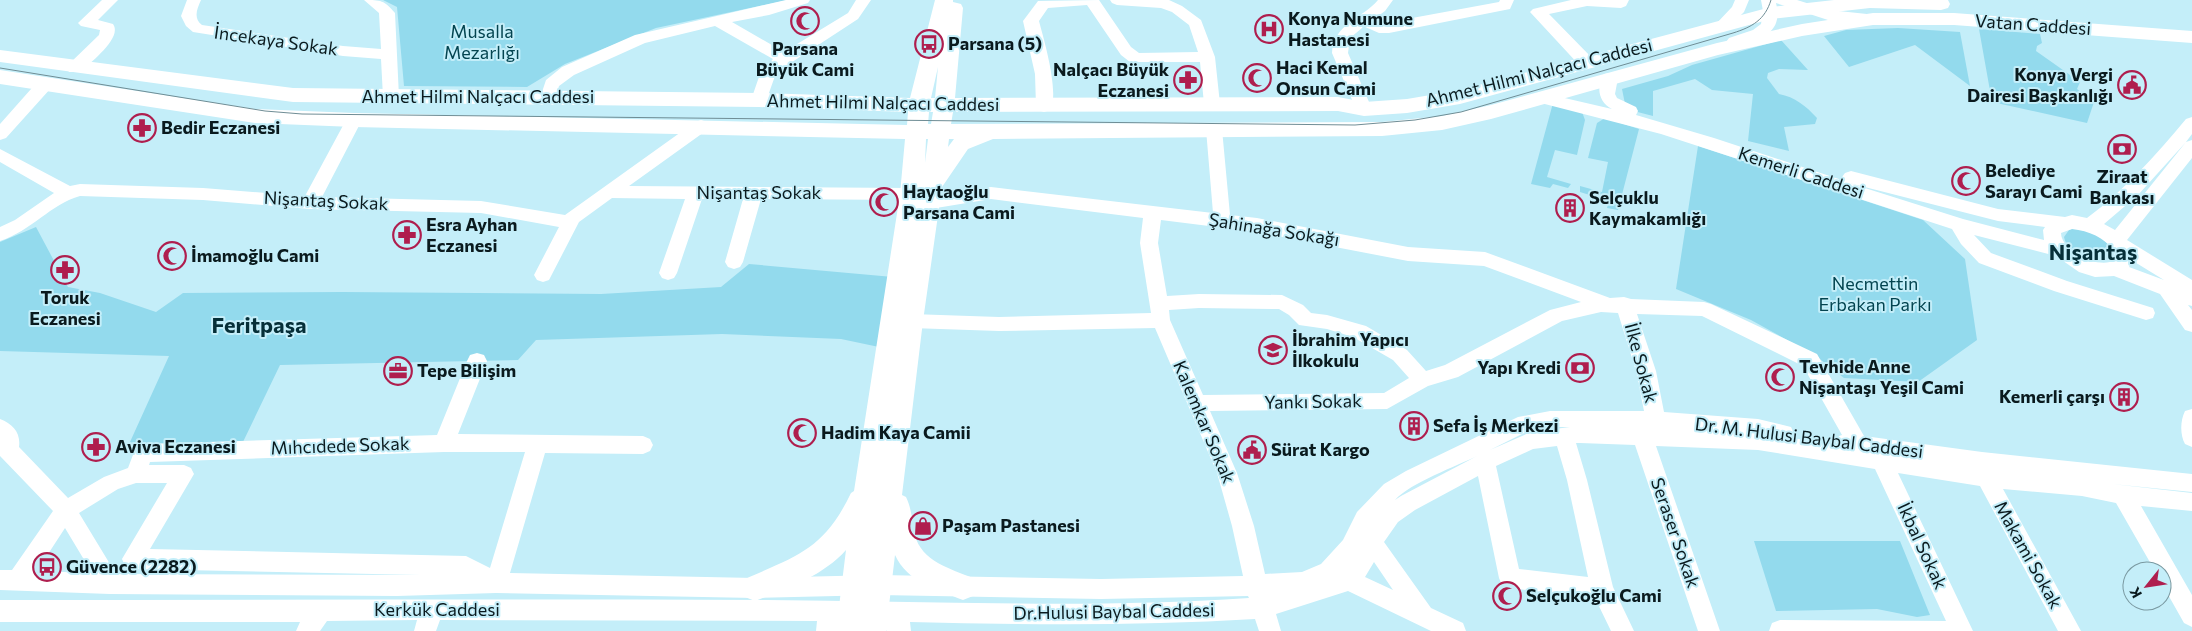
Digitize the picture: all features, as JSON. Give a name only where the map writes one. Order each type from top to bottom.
[{"type":"main road","points":[[855,612],[911,321],[924,195],[928,131],[919,105],[926,69],[944,0]]},
{"type":"main road","points":[[913,170],[928,131],[944,105],[956,0]]},
{"type":"main road","name":"Ahmet Hilmi Nalçacı Caddesi","points":[[0,56],[75,68],[293,95],[759,100],[875,105],[1338,104],[1364,109],[1407,106],[1460,97],[1723,25],[1770,7]]},
{"type":"main road","name":"Vatan Caddesi","points":[[1770,7],[1865,7],[1962,20],[2192,34]]},
{"type":"main road","name":"Ahmet Hilmi Nalçacı Caddesi","points":[[0,77],[255,116],[354,120],[701,126],[866,132],[1006,129],[1382,129],[1442,123],[1543,98],[1608,86],[1716,49],[1796,31],[1865,7]]},
{"type":"main road","points":[[948,65],[954,81],[966,92],[987,100],[1014,106]]},
{"type":"main road","points":[[875,105],[907,91],[920,79],[926,69]]},
{"type":"main road","points":[[756,588],[807,564],[833,548],[881,471],[924,195],[961,144],[984,133],[1006,129]]},
{"type":"main road","points":[[866,132],[894,144],[904,155],[913,170],[924,195]]},
{"type":"main road","points":[[881,471],[908,554],[921,569],[929,574],[963,587]]},
{"type":"street","points":[[75,68],[107,36],[108,27],[86,23],[111,0]]},
{"type":"street","name":"İncekaya Sokak","points":[[194,0],[189,12],[191,25],[206,32],[343,51],[389,55]]},
{"type":"street","points":[[371,0],[382,6],[388,13],[391,97]]},
{"type":"street","points":[[543,97],[549,95],[552,84],[563,75],[588,61],[640,39],[716,20],[769,10],[803,0]]},
{"type":"street","points":[[759,100],[768,74],[784,59],[852,16],[864,0]]},
{"type":"street","points":[[1044,106],[1046,87],[1043,65],[1031,21],[1040,2],[1086,0]]},
{"type":"street","points":[[1091,0],[1126,51],[1136,58],[1207,57]]},
{"type":"street","points":[[1117,0],[1163,3],[1178,9],[1196,23],[1207,57],[1212,104]]},
{"type":"street","points":[[1364,109],[1338,44],[1341,36],[1347,30],[1380,8],[1386,0]]},
{"type":"street","points":[[1364,20],[1380,29],[1389,28],[1505,6],[1507,0]]},
{"type":"street","points":[[1587,63],[1538,12],[1588,2],[1620,3],[1622,0]]},
{"type":"street","points":[[1723,25],[1739,9],[1742,0]]},
{"type":"street","points":[[1716,49],[1763,31],[1770,23],[1770,7]]},
{"type":"street","points":[[716,20],[784,59]]},
{"type":"street","points":[[0,134],[45,84]]},
{"type":"street","points":[[1588,107],[1585,102],[1587,96],[1608,86]]},
{"type":"street","name":"Kemerli Caddesi","points":[[1608,86],[1610,101],[1622,108],[1864,181],[1998,215],[2090,225]]},
{"type":"street","name":"Kemerli Caddesi","points":[[1543,98],[1588,107],[1679,132],[1958,224],[2016,242],[2059,250]]},
{"type":"street","points":[[310,202],[354,120]]},
{"type":"street","points":[[2192,123],[2142,183],[2110,212],[2090,225],[2109,235],[2192,289]]},
{"type":"street","points":[[543,275],[572,218],[701,126]]},
{"type":"street","points":[[1214,129],[1222,220]]},
{"type":"street","points":[[2116,241],[2192,146]]},
{"type":"street","points":[[0,154],[74,191]]},
{"type":"street","points":[[0,234],[27,221],[74,191]]},
{"type":"street","name":"Nişantaş Sokak","points":[[74,191],[203,194],[310,202],[481,207],[570,222]]},
{"type":"street","name":"Nişantaş Sokak","points":[[608,192],[924,195]]},
{"type":"street","points":[[668,273],[696,192]]},
{"type":"street","points":[[734,262],[754,192]]},
{"type":"street","name":"Şahinağa Sokağı","points":[[924,195],[991,194],[1153,212],[1257,225],[1408,254],[1486,259],[1558,286],[1620,305]]},
{"type":"street","name":"Kalemkar Sokak","points":[[1153,212],[1149,243],[1159,312],[1227,474],[1243,526],[1256,585],[1270,631]]},
{"type":"street","points":[[2064,223],[2057,225],[2053,230],[2052,236],[2059,250],[2076,263],[2097,270],[2116,269],[2192,299]]},
{"type":"street","points":[[1958,224],[1966,239],[1986,258],[2061,286],[2146,313]]},
{"type":"street","points":[[2116,241],[2122,248],[2124,261],[2116,269]]},
{"type":"street","points":[[1542,323],[1558,286]]},
{"type":"street","points":[[2168,290],[2192,324]]},
{"type":"street","points":[[911,321],[999,324],[1159,312],[1199,301],[1282,302],[1296,310],[1306,320],[1327,322],[1359,331],[1400,355],[1422,380]]},
{"type":"street","name":"Yankı Sokak","points":[[1197,403],[1387,401],[1422,380],[1452,371],[1557,315],[1602,305],[1620,305]]},
{"type":"street","points":[[1620,305],[1704,309],[1810,360],[1858,444]]},
{"type":"street","name":"İlke Sokak","points":[[1620,305],[1630,326],[1646,371],[1656,420]]},
{"type":"street","points":[[444,443],[478,361]]},
{"type":"street","points":[[2192,417],[2192,438]]},
{"type":"street","name":"Dr. M. Hulusi Baybal Caddesi","points":[[1303,582],[1329,571],[1351,547],[1365,519],[1391,490],[1413,477],[1525,423],[1550,419],[1656,420],[1758,428],[1982,461],[2192,482]]},
{"type":"street","points":[[0,428],[10,438],[4,448],[66,510],[110,584]]},
{"type":"street","name":"Dr. M. Hulusi Baybal Caddesi","points":[[1348,580],[1362,564],[1372,542],[1391,515],[1408,503],[1485,462],[1531,441],[1580,434],[1758,441],[1986,478],[2082,487],[2123,495],[2192,502]]},
{"type":"street","points":[[1564,436],[1577,480],[1602,589],[1624,631]]},
{"type":"street","name":"Seraser Sokak","points":[[1642,436],[1709,631]]},
{"type":"street","name":"Mıhcıdede Sokak","points":[[136,474],[143,453],[444,443],[643,445]]},
{"type":"street","points":[[9,580],[66,510],[111,483],[136,474],[184,474],[133,559],[466,566],[496,583],[538,444]]},
{"type":"street","name":"İkbal Sokak","points":[[1882,461],[1962,631]]},
{"type":"street","points":[[1485,462],[1510,578],[1602,589]]},
{"type":"street","name":"Makami Sokak","points":[[1986,478],[2070,631]]},
{"type":"street","points":[[2123,495],[2192,616]]},
{"type":"street","points":[[1372,542],[1423,616]]},
{"type":"street","name":"Kerkük Caddesi","points":[[9,580],[110,584],[397,586],[496,583],[756,588],[855,612]]},
{"type":"street","points":[[1348,580],[1455,631]]},
{"type":"street","name":"Dr.Hulusi Baybal Caddesi","points":[[855,612],[1046,615],[1185,613],[1263,608],[1332,587],[1348,580]]},
{"type":"street","name":"Dr.Hulusi Baybal Caddesi","points":[[855,612],[963,587],[1101,589],[1303,582]]},
{"type":"street","name":"Kerkük Caddesi","points":[[0,611],[321,612],[392,608],[855,612]]},
{"type":"street","points":[[425,631],[432,609]]},
{"type":"street","points":[[307,631],[321,612]]},
{"type":"street","points":[[855,612],[901,626],[900,631]]},
{"type":"street","points":[[1780,631],[1944,631]]},
{"type":"green space","name":"Musalla Mezarlığı","points":[[383,0],[788,0],[656,28],[565,64],[527,87],[404,86],[397,7]]},
{"type":"green space","points":[[1898,28],[1960,32],[1970,86],[1915,45],[1849,67],[1824,36],[1846,30]]},
{"type":"green space","points":[[1979,29],[2040,34],[2042,43],[2037,46],[2036,51],[2080,82],[2077,89],[2094,102],[2087,123],[1992,102]]},
{"type":"green space","points":[[1781,40],[1808,70],[1779,69],[1768,73],[1767,78],[1779,94],[1790,97],[1800,103],[1817,118],[1815,124],[1784,127],[1789,151],[1748,141],[1753,94],[1712,90],[1695,79],[1653,91],[1653,116],[1626,109],[1622,89],[1668,76],[1692,65]]},
{"type":"green space","points":[[1553,103],[1582,112],[1585,120],[1577,155],[1555,150],[1547,177],[1571,184],[1568,188],[1553,184],[1550,188],[1531,184]]},
{"type":"green space","points":[[1605,118],[1639,129],[1618,210],[1607,208],[1609,201],[1580,192],[1580,186],[1602,192],[1608,162],[1588,158],[1597,123]]},
{"type":"green space","name":"Necmettin Erbakan Parkı","points":[[1698,146],[1923,220],[1965,259],[1977,340],[1918,382],[1844,378],[1816,356],[1751,320],[1676,289]]},
{"type":"green space","points":[[36,227],[68,287],[100,293],[156,312],[183,293],[601,294],[721,287],[749,264],[893,277],[879,347],[841,339],[722,334],[536,340],[518,360],[280,365],[242,444],[125,453],[169,356],[0,351],[0,242]]},
{"type":"green space","points":[[2075,228],[2099,235],[2110,246],[2111,256],[2105,260],[2098,261],[2083,258],[2076,254],[2066,243],[2064,237],[2069,230]]},
{"type":"green space","points":[[1754,541],[1900,541],[1930,615],[1917,617],[1877,609],[1776,611]]},
{"type":"tram line","points":[[0,68],[265,111],[302,114],[1355,125],[1415,120],[1461,112],[1733,33],[1757,22],[1765,13],[1771,0]]},
{"type":"place","name":"Parsana Büyük Cami","points":[[805,21]]},
{"type":"place","name":"Konya Numune Hastanesi","points":[[1269,29]]},
{"type":"place","name":"Parsana (5)","points":[[929,44]]},
{"type":"place","name":"Haci Kemal Onsun Cami","points":[[1257,78]]},
{"type":"place","name":"Nalçacı Büyük Eczanesi","points":[[1188,80]]},
{"type":"place","name":"Konya Vergi Dairesi Başkanlığı","points":[[2132,85]]},
{"type":"place","name":"Bedir Eczanesi","points":[[142,128]]},
{"type":"place","name":"Ziraat Bankası","points":[[2122,149]]},
{"type":"place","name":"Belediye Sarayı Cami","points":[[1966,181]]},
{"type":"place","name":"Haytaoğlu Parsana Cami","points":[[884,202]]},
{"type":"place","name":"Selçuklu Kaymakamlığı","points":[[1570,208]]},
{"type":"place","name":"Esra Ayhan Eczanesi","points":[[407,235]]},
{"type":"place","name":"İmamoğlu Cami","points":[[172,256]]},
{"type":"place","name":"Toruk Eczanesi","points":[[65,270]]},
{"type":"place","name":"İbrahim Yapıcı İlkokulu","points":[[1273,350]]},
{"type":"place","name":"Yapı Kredi","points":[[1580,368]]},
{"type":"place","name":"Tepe Bilişim","points":[[398,371]]},
{"type":"place","name":"Tevhide Anne Nişantaşı Yeşil Cami","points":[[1780,377]]},
{"type":"place","name":"Kemerli çarşı","points":[[2124,397]]},
{"type":"place","name":"Sefa İş Merkezi","points":[[1414,426]]},
{"type":"place","name":"Hadim Kaya Camii","points":[[802,433]]},
{"type":"place","name":"Aviva Eczanesi","points":[[96,447]]},
{"type":"place","name":"Sürat Kargo","points":[[1252,450]]},
{"type":"place","name":"Paşam Pastanesi","points":[[923,526]]},
{"type":"place","name":"Güvence (2282)","points":[[47,567]]},
{"type":"place","name":"Selçukoğlu Cami","points":[[1507,596]]},
{"type":"district","name":"Nişantaş","points":[[2093,252]]},
{"type":"district","name":"Feritpaşa","points":[[259,325]]}]
